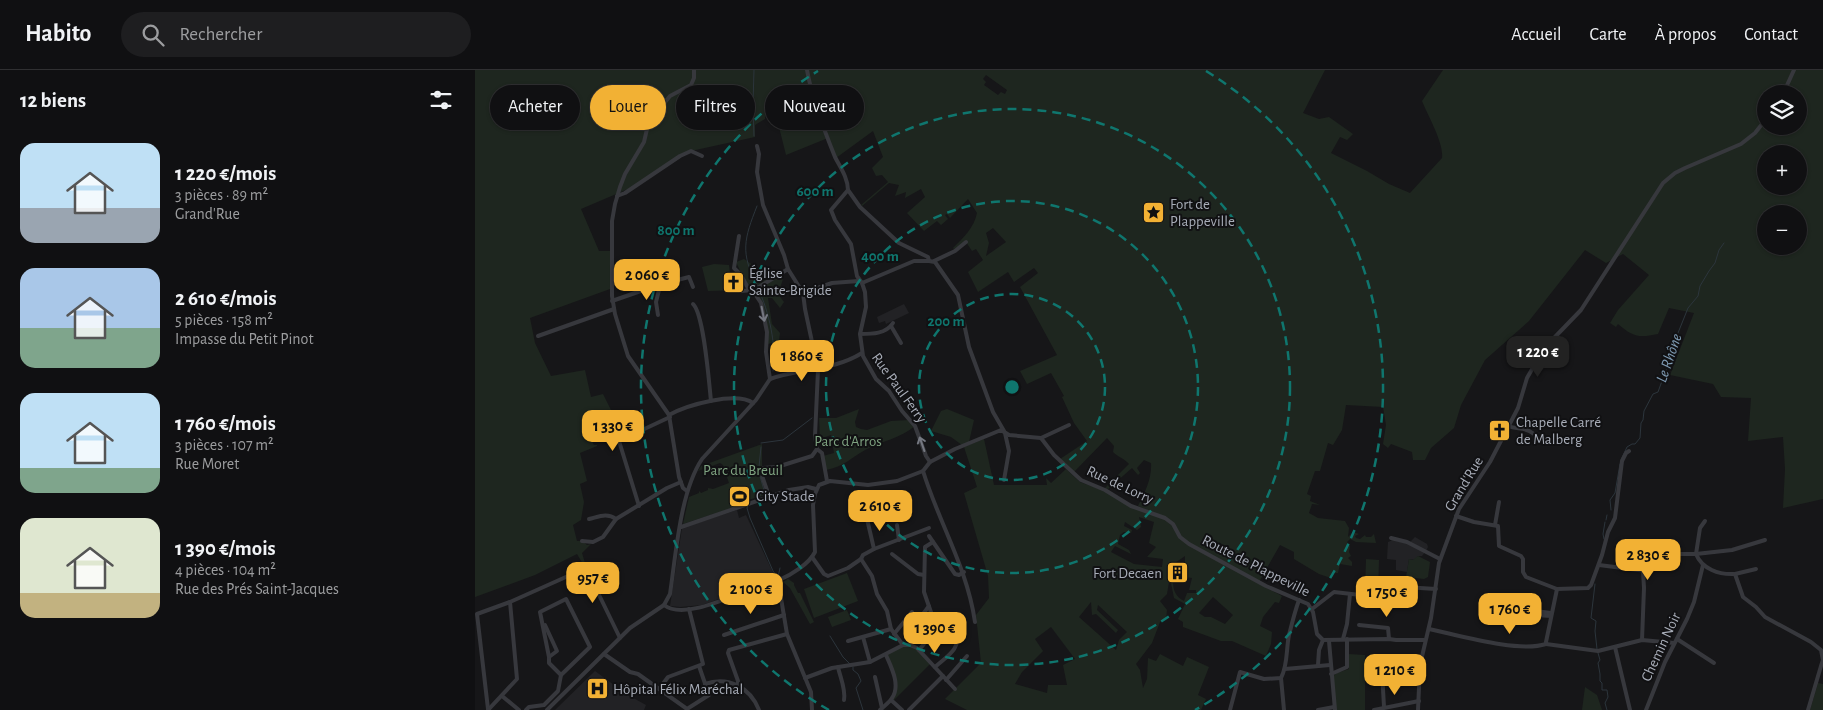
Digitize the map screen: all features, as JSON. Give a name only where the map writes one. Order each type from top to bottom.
[{"type":"street","points":[[687,491],[683,488],[681,482],[670,416],[628,356],[614,309],[612,301],[612,221],[617,196],[625,174],[644,142],[647,129],[653,117],[670,96],[691,85],[694,78],[694,70]]},
{"type":"street","points":[[807,70],[815,102],[845,177],[848,190],[860,207],[899,244],[928,257],[958,295],[969,347],[988,399],[1005,432],[1009,451],[1003,480]]},
{"type":"street","points":[[1787,85],[1794,70]]},
{"type":"street","name":"Grand'Rue","points":[[1419,710],[1419,672],[1429,629],[1440,559],[1456,516],[1490,462],[1518,408],[1527,378],[1539,357],[1553,339],[1581,310],[1657,189],[1668,178],[1685,168],[1741,144],[1757,130]]},
{"type":"street","points":[[757,146],[759,154],[757,172],[763,205],[788,269],[803,293],[818,370],[817,449],[812,456],[777,467],[763,468],[761,472],[769,496]]},
{"type":"street","points":[[617,196],[691,151],[702,156]]},
{"type":"street","points":[[771,378],[818,370],[844,362],[862,353],[860,334],[866,307],[865,292],[857,276],[851,244],[835,220],[831,210],[848,190]]},
{"type":"street","points":[[547,710],[640,620],[664,605],[670,594],[687,491],[696,469],[702,459],[753,404],[771,378],[763,309],[759,298],[734,268],[733,262],[739,236]]},
{"type":"street","points":[[803,293],[832,283],[861,282],[914,261],[931,261],[950,254],[966,242]]},
{"type":"street","points":[[741,291],[752,290],[761,286],[788,269]]},
{"type":"street","points":[[612,301],[658,284],[689,277],[693,287]]},
{"type":"street","points":[[658,284],[658,315]]},
{"type":"street","points":[[693,304],[697,309],[704,338],[711,402]]},
{"type":"street","points":[[538,336],[614,309]]},
{"type":"street","points":[[860,334],[882,332],[892,324],[901,342]]},
{"type":"street","name":"Rue Paul Ferry","points":[[862,353],[876,379],[889,391],[915,426],[930,462]]},
{"type":"street","points":[[639,506],[619,440],[624,433],[638,432],[682,409],[711,402],[741,399],[753,404]]},
{"type":"street","points":[[664,605],[670,608],[689,609],[709,604],[778,580],[804,564],[812,557],[815,549],[813,505],[816,489],[827,481],[878,484],[897,481],[924,469],[930,462],[999,431],[1013,436],[1041,438],[1069,425]]},
{"type":"street","points":[[1508,426],[1514,429],[1525,428],[1534,434]]},
{"type":"street","name":"Rue de Lorry","points":[[1041,438],[1054,455],[1081,480],[1105,490],[1131,506],[1165,518],[1173,524],[1177,531]]},
{"type":"street","points":[[817,449],[822,453],[827,481]]},
{"type":"street","points":[[1456,516],[1474,522],[1495,525],[1499,529],[1499,546],[1521,556],[1523,559],[1524,575],[1557,588],[1588,588],[1599,565],[1608,532],[1615,518],[1622,461],[1629,451]]},
{"type":"street","points":[[924,469],[927,485],[963,572],[972,603],[975,622]]},
{"type":"street","points":[[582,541],[590,542],[600,539],[606,534],[615,519],[667,488],[681,482]]},
{"type":"street","points":[[681,527],[769,496],[798,488],[816,489]]},
{"type":"street","points":[[1495,525],[1499,502]]},
{"type":"street","points":[[589,519],[611,515],[615,519]]},
{"type":"street","points":[[867,519],[874,549]]},
{"type":"street","points":[[1705,521],[1700,528],[1695,554],[1703,565],[1717,572],[1735,574],[1756,569]]},
{"type":"street","points":[[897,525],[899,540]]},
{"type":"street","points":[[812,557],[826,576],[848,568],[861,559],[863,555],[874,549],[929,528]]},
{"type":"street","name":"Route de Plappeville","points":[[1177,531],[1184,541],[1214,559],[1272,589],[1308,604],[1312,608],[1317,634],[1323,640]]},
{"type":"street","points":[[929,536],[955,574],[959,575],[963,572]]},
{"type":"street","points":[[1391,538],[1407,542],[1440,559]]},
{"type":"street","points":[[1599,565],[1646,572],[1671,554],[1695,554],[1732,550],[1765,540]]},
{"type":"street","points":[[933,542],[925,547],[924,592],[934,621],[955,632],[958,640],[955,649],[935,668]]},
{"type":"street","points":[[892,554],[918,574],[924,575]]},
{"type":"street","points":[[861,559],[872,576],[877,594],[887,612],[891,629],[903,645]]},
{"type":"street","name":"Chemin Noir","points":[[1647,710],[1656,682],[1695,602],[1703,565]]},
{"type":"street","points":[[488,710],[477,614],[509,602],[585,566],[621,638]]},
{"type":"street","points":[[1642,640],[1643,571]]},
{"type":"street","points":[[1735,574],[1743,596],[1756,606],[1765,617],[1811,642],[1821,650],[1823,660],[1808,710]]},
{"type":"street","points":[[778,580],[787,634],[811,692],[812,710]]},
{"type":"street","points":[[1312,608],[1334,592],[1378,597],[1384,588],[1388,586],[1436,589]]},
{"type":"street","points":[[1546,644],[1557,588]]},
{"type":"street","points":[[1331,674],[1347,667],[1345,639],[1350,594]]},
{"type":"street","points":[[526,710],[529,707],[544,705],[558,691],[561,676],[588,649],[589,644],[566,599],[541,611],[540,615],[557,651],[549,657]]},
{"type":"street","points":[[1284,710],[1281,678],[1285,669],[1289,635],[1299,600]]},
{"type":"street","points":[[488,710],[517,679],[509,602]]},
{"type":"street","points":[[920,618],[929,606]]},
{"type":"street","points":[[1511,608],[1551,614]]},
{"type":"street","points":[[659,689],[668,677],[703,664],[689,609]]},
{"type":"street","points":[[894,634],[912,612]]},
{"type":"street","points":[[1491,612],[1551,614]]},
{"type":"street","points":[[724,635],[784,615]]},
{"type":"street","points":[[543,622],[549,663],[561,676]]},
{"type":"street","points":[[1359,625],[1388,628],[1389,639]]},
{"type":"street","points":[[849,641],[891,629]]},
{"type":"street","points":[[1429,629],[1515,645],[1533,646],[1546,644],[1598,651],[1642,640],[1674,644]]},
{"type":"street","points":[[738,685],[728,653],[729,650],[787,634]]},
{"type":"street","points":[[863,637],[870,662]]},
{"type":"street","points":[[909,645],[916,637],[924,644],[919,650]]},
{"type":"street","points":[[1677,639],[1714,663]]},
{"type":"street","points":[[1319,665],[1319,650],[1323,640],[1425,640]]},
{"type":"street","points":[[1318,710],[1334,709],[1329,641]]},
{"type":"street","points":[[805,678],[838,667],[870,662],[903,645],[909,645],[919,650],[955,689]]},
{"type":"street","points":[[1615,647],[1630,710]]},
{"type":"street","points":[[604,654],[630,672],[638,674],[687,709],[709,695],[699,666]]},
{"type":"street","points":[[881,709],[891,700],[895,690],[894,675],[886,655]]},
{"type":"street","points":[[909,710],[967,656]]},
{"type":"street","points":[[1285,669],[1330,665]]},
{"type":"street","points":[[838,667],[845,695],[844,700]]},
{"type":"street","points":[[1382,671],[1384,707]]},
{"type":"street","points":[[1230,710],[1241,672],[1264,679],[1281,678]]},
{"type":"street","points":[[875,677],[881,709]]},
{"type":"street","points":[[705,684],[723,682],[738,685],[753,698],[759,710]]},
{"type":"street","points":[[502,696],[519,710]]},
{"type":"street","points":[[891,700],[902,710]]},
{"type":"street","points":[[1374,710],[1419,701]]},
{"type":"shaded area","points":[[904,304],[909,313],[886,324],[885,321],[879,323],[877,317]]},
{"type":"shaded area","points":[[737,510],[739,518],[746,515],[776,579],[702,605],[670,606],[682,528]]},
{"type":"shaded area","points":[[1415,537],[1427,544],[1426,551],[1415,560],[1409,559],[1407,572],[1396,570],[1396,560],[1387,559],[1388,542],[1393,540],[1408,544]]},
{"type":"shaded area","name":"Hôpital Félix Maréchal","points":[[595,671],[626,694],[646,705],[644,710],[555,710]]},
{"type":"green space","points":[[475,70],[1325,70],[1303,113],[1319,119],[1329,117],[1353,134],[1347,140],[1340,137],[1331,153],[1410,193],[1442,158],[1441,145],[1422,101],[1443,70],[1823,70],[1823,499],[1783,508],[1785,469],[1783,437],[1748,441],[1751,398],[1721,397],[1713,384],[1670,375],[1694,313],[1669,308],[1658,334],[1641,336],[1628,332],[1618,324],[1616,327],[1610,323],[1618,310],[1649,275],[1623,254],[1606,263],[1585,250],[1529,321],[1485,360],[1461,405],[1454,428],[1431,448],[1425,460],[1413,460],[1412,452],[1391,444],[1388,448],[1383,444],[1386,425],[1383,407],[1346,405],[1342,430],[1333,445],[1328,443],[1320,471],[1315,471],[1307,494],[1311,496],[1310,501],[1320,505],[1312,504],[1309,513],[1318,518],[1345,521],[1349,528],[1348,537],[1353,532],[1359,534],[1355,536],[1360,539],[1365,535],[1366,537],[1371,537],[1374,534],[1376,543],[1356,542],[1350,539],[1347,542],[1350,546],[1349,552],[1351,556],[1348,558],[1352,562],[1352,566],[1340,564],[1338,573],[1332,573],[1331,578],[1319,574],[1294,559],[1294,552],[1280,545],[1259,582],[1282,596],[1279,603],[1275,602],[1263,617],[1260,626],[1272,632],[1271,644],[1266,656],[1232,641],[1221,641],[1183,627],[1183,622],[1178,619],[1185,604],[1174,598],[1171,583],[1169,582],[1167,594],[1160,601],[1167,610],[1166,619],[1160,622],[1152,643],[1136,664],[1140,670],[1143,688],[1147,679],[1148,658],[1156,661],[1160,654],[1183,666],[1187,657],[1209,667],[1198,695],[1206,699],[1201,710],[967,710],[945,699],[981,663],[976,615],[989,598],[988,576],[964,493],[977,487],[964,447],[984,439],[994,485],[1047,485],[1046,478],[1051,483],[1066,469],[1080,482],[1105,491],[1126,504],[1149,511],[1138,506],[1149,480],[1151,463],[1144,460],[1137,468],[1140,473],[1138,475],[1132,468],[1108,489],[1105,488],[1129,464],[1113,452],[1114,446],[1107,438],[1074,472],[1060,459],[1087,441],[1074,423],[1062,397],[1064,396],[1051,373],[1027,384],[1020,371],[1057,355],[1020,287],[1038,273],[1034,268],[1014,282],[1008,272],[978,292],[968,272],[983,260],[976,249],[972,251],[966,242],[953,248],[968,232],[976,218],[977,213],[968,199],[950,218],[947,214],[945,215],[948,219],[941,225],[937,221],[924,231],[907,213],[925,197],[921,189],[905,198],[906,192],[895,196],[899,185],[889,183],[862,206],[888,182],[882,175],[876,176],[872,168],[883,157],[873,131],[836,158],[828,138],[786,155],[780,130],[864,130],[864,85],[765,85],[765,119],[755,125],[755,85],[676,85],[676,130],[755,130],[755,137],[691,151],[642,183],[581,209],[599,251],[611,251],[610,289],[530,318],[535,343],[551,376],[585,370],[591,397],[603,394],[616,420],[603,430],[607,434],[586,430],[594,445],[597,446],[580,453],[587,481],[580,484],[584,502],[581,520],[573,525],[577,541],[582,541],[587,545],[591,544],[582,553],[585,563],[583,564],[577,554],[535,575],[475,597]],"holes":[[[986,75],[1007,90],[1005,94],[1001,92],[998,95],[984,85],[986,82],[983,79]],[[993,228],[1006,242],[986,256],[989,243],[986,233]],[[1139,517],[1154,522],[1149,543],[1156,547],[1147,557],[1163,559],[1162,567],[1134,564],[1111,552],[1115,546],[1131,554],[1129,550],[1118,544],[1120,535],[1124,532],[1131,533],[1132,530],[1124,526],[1125,522],[1137,530],[1141,527]],[[1185,556],[1185,577],[1192,578],[1189,590],[1196,590],[1196,593],[1187,593],[1184,601],[1179,598],[1174,589],[1175,563]],[[1213,597],[1233,615],[1225,624],[1211,617],[1205,617],[1199,613]],[[1091,602],[1092,615],[1096,614],[1116,633],[1118,630],[1097,610],[1098,605],[1127,632],[1119,640],[1116,650],[1079,617]],[[1051,627],[1075,659],[1063,665],[1067,685],[1048,685],[1047,693],[1015,684],[1022,672],[1043,651],[1035,639]]]},
{"type":"green space","points":[[744,259],[757,268],[765,277],[775,272],[781,275],[783,279],[778,294],[784,302],[780,308],[772,298],[768,298],[772,324],[780,333],[779,341],[768,344],[764,309],[745,281],[736,262]]},
{"type":"green space","points":[[714,264],[729,265],[730,273],[739,274],[745,286],[741,290],[708,291],[702,267]]},
{"type":"green space","name":"Parc d'Arros","points":[[859,409],[855,422],[856,427],[861,429],[867,430],[891,421],[910,420],[915,426],[904,434],[865,450],[842,464],[826,470],[823,456],[834,453],[831,435],[820,439],[819,418],[836,418]]},
{"type":"green space","points":[[947,409],[974,420],[969,442],[962,445],[951,437],[931,431],[941,411]]},
{"type":"green space","name":"Parc du Breuil","points":[[762,444],[762,466],[760,469],[765,495],[683,524],[689,497],[699,493],[699,491],[701,493],[708,490],[708,488],[713,489],[729,483],[723,465],[720,463],[698,471],[701,466]]},
{"type":"green space","points":[[1418,556],[1430,562],[1428,577],[1424,579],[1406,577],[1409,559],[1413,560]]},
{"type":"green space","points":[[1366,559],[1379,560],[1378,595],[1365,593]]},
{"type":"green space","points":[[847,573],[858,601],[814,618],[804,589]]},
{"type":"green space","points":[[788,579],[794,583],[814,622],[810,624],[790,588],[783,582]]},
{"type":"green space","points":[[847,610],[851,620],[832,627],[828,617]]},
{"type":"green space","points":[[903,645],[915,646],[931,663],[893,701],[895,681],[886,655]]},
{"type":"green space","points":[[1348,654],[1365,655],[1365,710],[1336,710],[1333,676],[1349,669]]},
{"type":"green space","points":[[1818,683],[1823,684],[1823,710],[1810,710]]},
{"type":"green space","points":[[1585,687],[1597,695],[1602,710],[1582,710]]},
{"type":"waterway","points":[[754,70],[754,136]]},
{"type":"waterway","points":[[757,206],[749,228],[746,255],[757,285]]},
{"type":"waterway","name":"Le Rhône","points":[[1674,343],[1688,308],[1698,296],[1700,286],[1715,263],[1719,250],[1724,243]]},
{"type":"waterway","points":[[758,289],[766,307],[771,329],[774,351],[773,371]]},
{"type":"waterway","name":"Le Rhône","points":[[1621,460],[1627,447],[1635,444],[1640,438],[1644,411],[1653,394],[1658,392],[1667,367],[1666,363],[1670,356]]},
{"type":"waterway","points":[[761,443],[783,440],[812,418]]},
{"type":"waterway","points":[[759,467],[761,447]]},
{"type":"waterway","name":"Le Rhône","points":[[1611,510],[1610,500],[1615,493],[1620,464]]},
{"type":"waterway","points":[[758,498],[764,490],[759,473]]},
{"type":"waterway","points":[[748,505],[750,518],[773,571],[778,578]]},
{"type":"waterway","name":"Le Rhône","points":[[1606,520],[1607,515]]},
{"type":"waterway","name":"Le Rhône","points":[[1604,539],[1605,522]]},
{"type":"waterway","points":[[778,577],[780,568]]},
{"type":"waterway","name":"Le Rhône","points":[[1595,584],[1591,618],[1596,621],[1597,649]]},
{"type":"waterway","points":[[830,636],[843,657],[850,664]]},
{"type":"waterway","points":[[1598,653],[1602,690],[1607,690],[1608,697],[1605,703],[1607,710]]},
{"type":"waterway","points":[[853,667],[861,681],[856,688],[863,710]]},
{"type":"place","name":"Fort de Plappeville","points":[[1154,213]]},
{"type":"place","name":"Église Sainte-Brigide","points":[[733,282]]},
{"type":"place","name":"Chapelle Carré de Malberg","points":[[1500,431]]},
{"type":"place","name":"City Stade","points":[[740,496]]},
{"type":"place","name":"Fort Decaen","points":[[1178,573]]},
{"type":"place","name":"Hôpital Félix Maréchal","points":[[597,689]]}]
